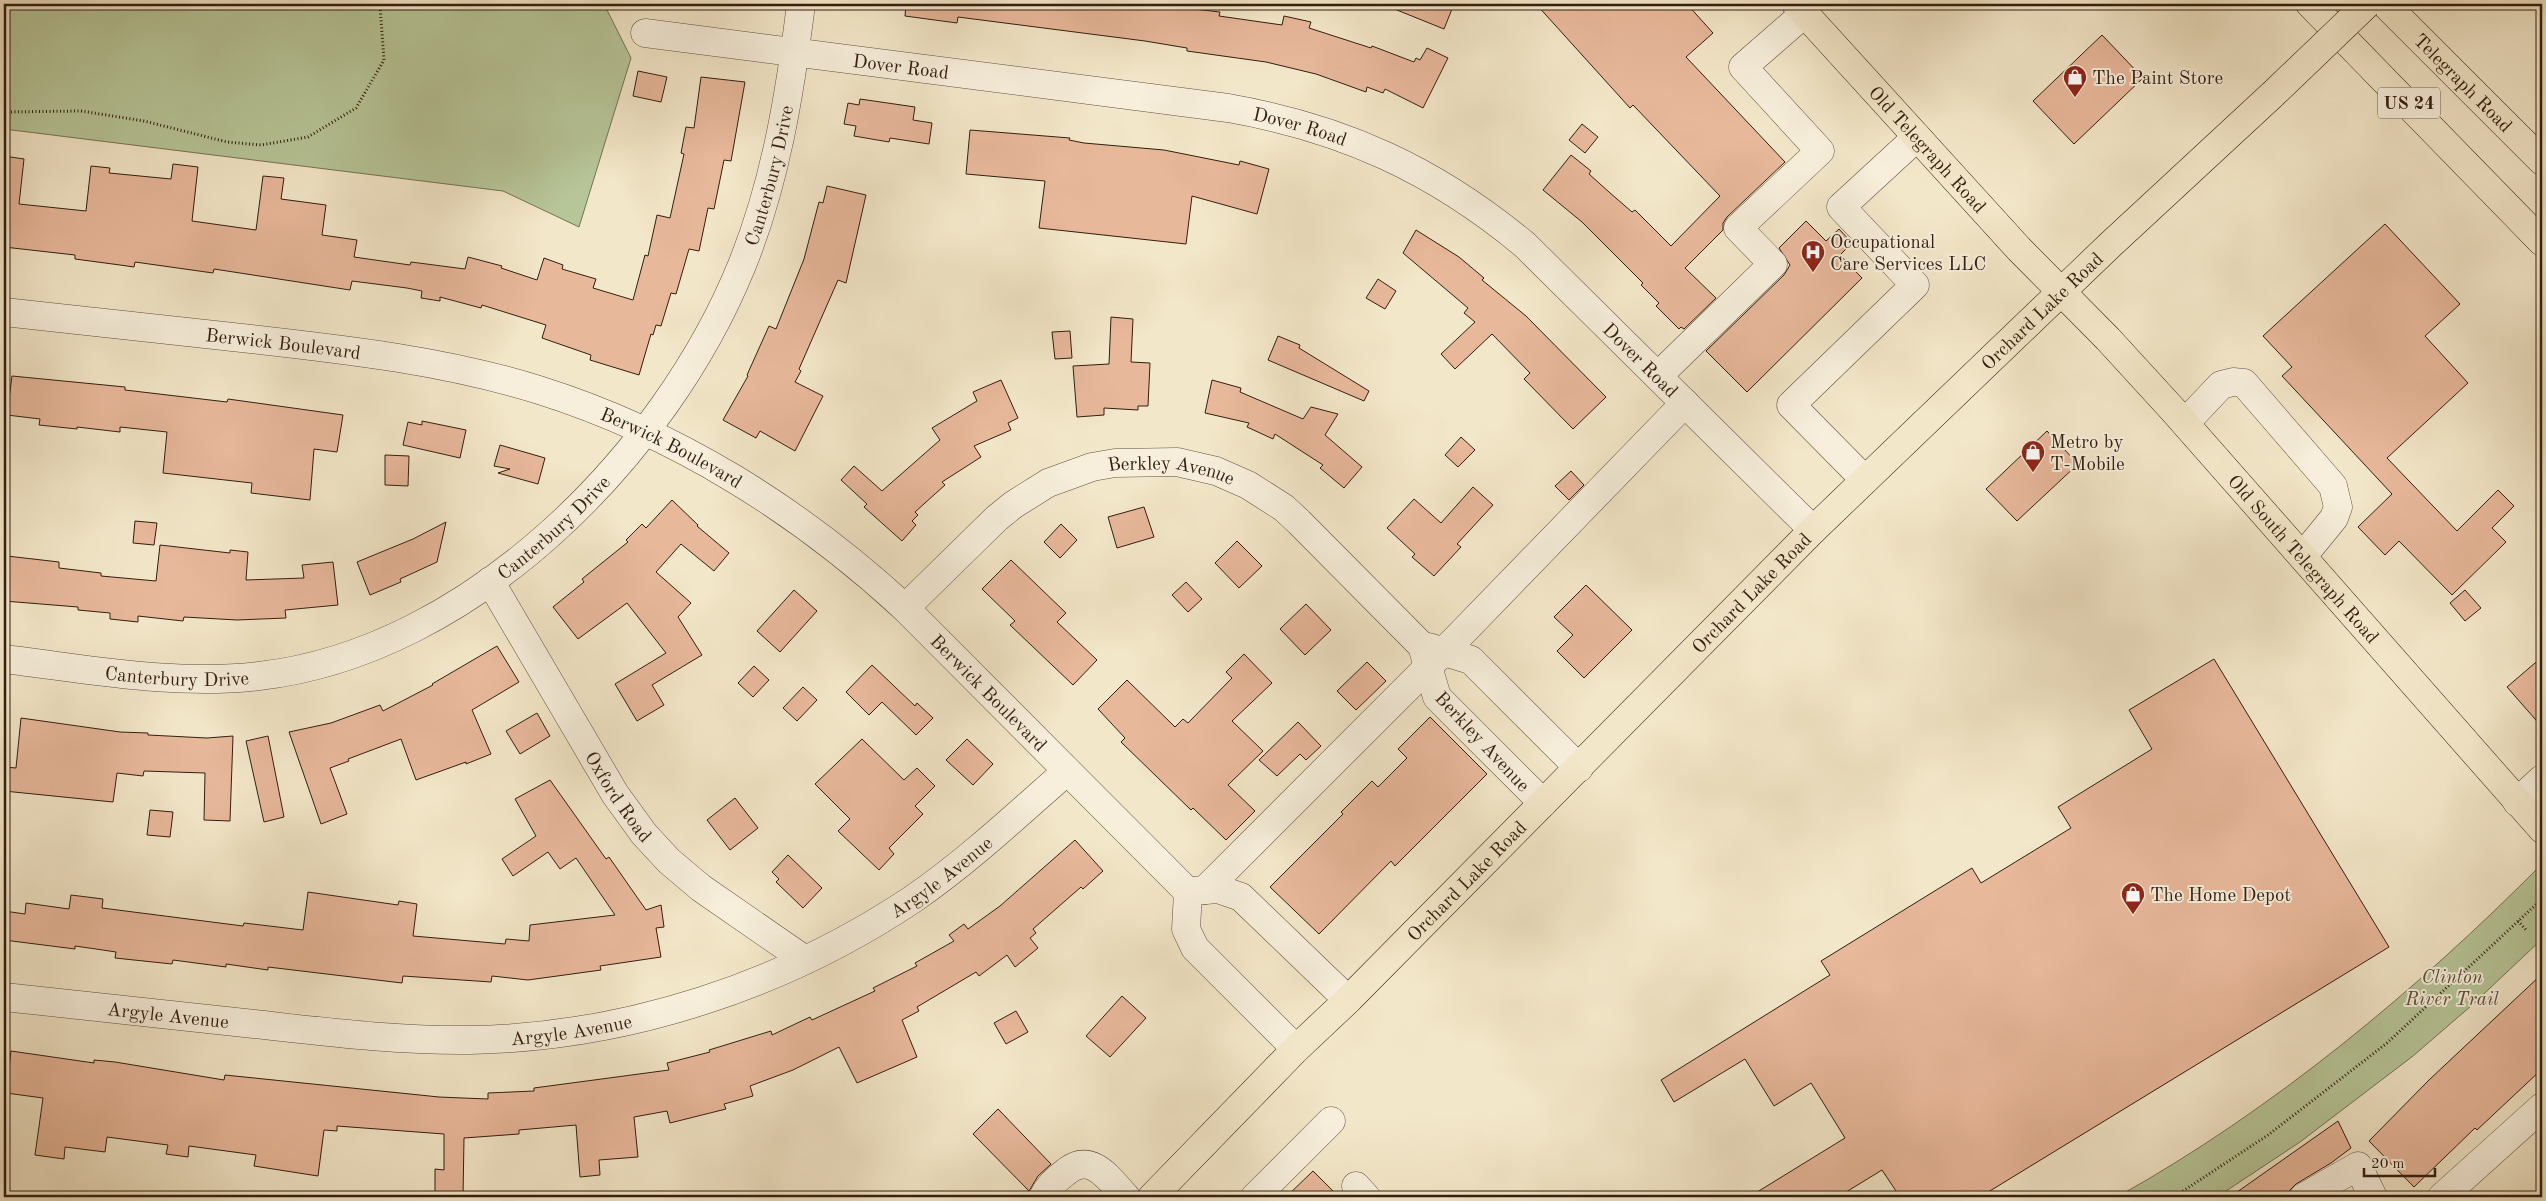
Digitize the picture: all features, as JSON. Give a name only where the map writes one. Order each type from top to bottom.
[{"type":"main road","name":"US 24","points":[[2310,4],[2542,242]]},
{"type":"main road","name":"Orchard Lake Road","points":[[1152,1197],[1296,1048],[1348,1000],[1813,530],[2061,292],[2367,4]]},
{"type":"main road","name":"Telegraph Road","points":[[2385,4],[2542,162]]},
{"type":"main road","name":"Old Telegraph Road","points":[[1803,8],[1917,137],[2061,292]]},
{"type":"main road","name":"Old South Telegraph Road","points":[[2061,292],[2185,424],[2542,829]]},
{"type":"street","name":"Canterbury Drive","points":[[4,659],[186,679],[261,676],[334,660],[386,641],[456,604],[490,581],[556,528],[590,494],[645,431],[689,368],[711,331],[743,263],[768,192],[776,157],[794,53],[800,4]]},
{"type":"street","points":[[1658,376],[1773,264],[1738,228],[1820,151],[1744,67],[1803,8]]},
{"type":"street","name":"Dover Road","points":[[645,33],[1228,108],[1269,115],[1335,134],[1423,173],[1483,211],[1548,266],[1813,530]]},
{"type":"street","points":[[1865,480],[1791,405],[1915,286],[1841,207],[1917,137]]},
{"type":"street","name":"Berwick Boulevard","points":[[4,312],[320,347],[409,359],[470,372],[539,390],[645,431],[702,461],[790,514],[846,555],[905,608],[1066,771],[1196,891]]},
{"type":"street","points":[[2185,424],[2221,385],[2233,382],[2244,383],[2334,486],[2338,507],[2334,518],[2303,556]]},
{"type":"street","points":[[1296,1048],[1195,948],[1186,930],[1196,891],[1685,403]]},
{"type":"street","name":"Berkley Avenue","points":[[905,608],[997,518],[1030,493],[1069,474],[1115,463],[1158,461],[1177,462],[1216,471],[1266,496],[1299,522],[1431,655],[1437,697],[1543,803]]},
{"type":"street","name":"Oxford Road","points":[[490,581],[615,794],[644,834],[669,861],[701,888],[804,960]]},
{"type":"street","name":"Berkley Avenue","points":[[1431,655],[1471,660],[1579,768]]},
{"type":"street","name":"Argyle Avenue","points":[[4,997],[356,1036],[474,1040],[556,1033],[636,1018],[727,992],[804,960],[878,920],[947,874],[980,848],[1066,771]]},
{"type":"street","points":[[2517,802],[2542,779]]},
{"type":"street","points":[[1196,891],[1218,890],[1241,897],[1348,1000]]},
{"type":"street","points":[[2442,1197],[2542,1107]]},
{"type":"street","points":[[1255,1197],[1331,1121]]},
{"type":"street","points":[[1044,1197],[1050,1184],[1074,1166],[1086,1163],[1097,1167],[1126,1197]]},
{"type":"street","points":[[2304,1197],[2358,1166],[2373,1197]]},
{"type":"path","points":[[4,112],[81,111],[144,121],[227,142],[261,145],[308,137],[356,108],[384,60],[381,14],[377,4]]},
{"type":"path","points":[[2174,1197],[2268,1136],[2387,1044],[2542,899]]},
{"type":"path","points":[[2518,921],[2527,930]]},
{"type":"path","points":[[2461,974],[2471,984]]},
{"type":"green space","points":[[4,4],[604,4],[631,58],[579,227],[503,191],[4,129]]},
{"type":"green space","name":"Clinton River Trail","points":[[2542,864],[2542,939],[2471,1006],[2413,1056],[2300,1142],[2217,1197],[2117,1197],[2175,1163],[2232,1126],[2287,1087],[2341,1045],[2445,957]]},
{"type":"building","points":[[906,4],[1105,4],[1150,9],[1150,4],[1220,12],[1219,16],[1282,25],[1284,16],[1311,22],[1309,28],[1371,48],[1372,46],[1414,62],[1416,58],[1420,60],[1427,48],[1448,58],[1423,108],[1385,89],[1383,93],[1367,87],[1366,92],[1316,74],[1266,62],[1187,51],[1187,48],[1145,41],[958,17],[957,23],[905,16]]},
{"type":"building","points":[[1382,4],[1454,4],[1444,29]]},
{"type":"building","points":[[1536,4],[1687,4],[1713,33],[1686,57],[1785,162],[1727,217],[1723,223],[1723,230],[1685,268],[1716,298],[1684,329],[1681,327],[1679,329],[1656,306],[1659,303],[1641,285],[1643,283],[1582,222],[1543,190],[1571,155],[1591,171],[1589,174],[1632,212],[1635,210],[1671,246],[1720,196],[1633,105],[1630,108]]},
{"type":"building","points":[[2102,35],[2143,78],[2074,144],[2033,101]]},
{"type":"building","points":[[638,71],[667,77],[661,102],[633,96]]},
{"type":"building","points":[[701,77],[745,82],[731,161],[724,160],[714,209],[708,208],[699,251],[689,249],[676,294],[671,293],[661,326],[656,325],[653,335],[651,334],[639,375],[590,360],[591,355],[542,338],[546,325],[482,305],[481,308],[440,297],[440,301],[421,298],[422,291],[352,281],[350,290],[214,269],[213,273],[135,262],[134,267],[75,259],[75,255],[4,247],[4,156],[24,159],[19,204],[86,211],[91,166],[110,168],[109,173],[171,179],[173,164],[198,167],[192,221],[256,230],[263,176],[284,178],[281,199],[326,205],[322,235],[357,240],[354,257],[410,265],[411,262],[465,269],[468,257],[502,266],[501,268],[537,280],[544,258],[563,265],[562,269],[596,279],[593,288],[633,300],[645,255],[648,256],[657,215],[670,218],[684,154],[681,153],[686,127],[694,128]]},
{"type":"building","points":[[860,99],[915,107],[913,120],[932,123],[929,144],[890,138],[889,142],[854,136],[856,126],[844,124],[848,103],[859,105]]},
{"type":"building","points":[[1582,124],[1598,137],[1585,153],[1569,140]]},
{"type":"building","points":[[970,130],[1070,138],[1069,140],[1084,143],[1164,150],[1239,165],[1240,161],[1269,169],[1257,214],[1192,196],[1186,244],[1039,228],[1045,181],[966,174]]},
{"type":"building","points":[[827,186],[866,195],[846,283],[838,280],[795,382],[823,396],[795,451],[760,431],[756,438],[723,420],[748,376],[769,326],[776,329],[804,259],[819,202],[823,203]]},
{"type":"building","points":[[1806,221],[1826,241],[1839,229],[1852,243],[1840,255],[1862,278],[1747,392],[1706,351],[1784,275],[1790,265],[1779,248]]},
{"type":"building","points":[[2385,224],[2460,304],[2425,336],[2468,383],[2387,458],[2457,531],[2498,490],[2514,506],[2492,528],[2506,542],[2452,595],[2399,541],[2385,555],[2358,527],[2392,494],[2282,376],[2292,367],[2263,336]]},
{"type":"building","points":[[1416,230],[1459,257],[1484,278],[1482,280],[1526,316],[1606,397],[1573,429],[1524,379],[1530,373],[1492,334],[1455,369],[1441,354],[1475,322],[1464,313],[1468,308],[1403,253]]},
{"type":"building","points":[[1378,279],[1396,291],[1385,309],[1366,298]]},
{"type":"building","points":[[1111,317],[1133,319],[1131,362],[1150,363],[1148,406],[1138,406],[1138,410],[1104,408],[1104,415],[1077,417],[1073,366],[1109,364]]},
{"type":"building","points":[[1070,331],[1072,358],[1055,359],[1052,332]]},
{"type":"building","points":[[1278,336],[1300,345],[1299,348],[1369,391],[1364,401],[1268,360]]},
{"type":"building","points":[[12,376],[125,387],[125,390],[227,402],[228,399],[343,415],[337,452],[314,449],[310,500],[251,493],[252,483],[163,473],[167,432],[120,427],[120,432],[39,425],[40,419],[7,415]]},
{"type":"building","points":[[1001,380],[1018,418],[1008,423],[1011,430],[974,446],[981,457],[942,482],[945,485],[915,512],[918,515],[912,521],[916,525],[902,541],[864,507],[867,504],[841,480],[854,466],[882,491],[940,440],[932,428],[977,401],[973,392]]},
{"type":"building","points":[[1212,380],[1241,388],[1240,392],[1303,419],[1311,407],[1338,414],[1325,435],[1362,467],[1344,488],[1320,468],[1323,465],[1275,434],[1273,439],[1247,427],[1249,423],[1205,413]]},
{"type":"building","points":[[422,421],[466,430],[460,458],[403,445],[408,422],[422,425]]},
{"type":"building","points":[[2047,431],[2078,464],[2017,521],[1986,489]]},
{"type":"building","points":[[1461,437],[1475,450],[1458,467],[1445,455]]},
{"type":"building","points":[[500,445],[545,458],[538,484],[498,473],[510,469],[494,466]]},
{"type":"building","points":[[385,455],[409,456],[408,486],[385,485]]},
{"type":"building","points":[[1571,471],[1584,485],[1569,500],[1555,486]]},
{"type":"building","points":[[1473,487],[1493,505],[1457,544],[1461,547],[1434,576],[1412,557],[1415,554],[1387,528],[1414,499],[1441,523]]},
{"type":"building","points":[[672,500],[697,526],[729,553],[714,571],[681,544],[656,572],[691,603],[678,617],[702,655],[652,685],[664,705],[637,721],[615,684],[666,653],[627,603],[578,639],[553,607],[584,582],[582,579],[628,542],[626,540],[642,524],[646,528]]},
{"type":"building","points":[[1144,507],[1154,537],[1117,548],[1108,517]]},
{"type":"building","points":[[135,521],[157,523],[154,545],[133,543]]},
{"type":"building","points":[[446,522],[437,562],[400,579],[401,582],[370,595],[357,562],[413,539]]},
{"type":"building","points":[[1061,524],[1077,540],[1060,558],[1044,542]]},
{"type":"building","points":[[1237,541],[1262,566],[1239,588],[1215,563]]},
{"type":"building","points":[[160,545],[230,553],[230,550],[248,552],[246,580],[304,578],[302,565],[333,562],[338,605],[285,610],[286,618],[237,620],[184,617],[183,621],[138,616],[138,622],[110,619],[110,613],[78,610],[78,607],[4,601],[4,562],[6,562],[7,556],[59,562],[59,568],[101,573],[101,576],[156,581]]},
{"type":"building","points":[[1011,560],[1066,613],[1057,622],[1097,660],[1073,685],[1010,625],[1015,621],[982,589]]},
{"type":"building","points":[[1186,582],[1202,599],[1188,612],[1172,595]]},
{"type":"building","points":[[1586,585],[1632,630],[1584,678],[1557,651],[1573,635],[1554,617]]},
{"type":"building","points":[[794,590],[817,611],[780,652],[757,631]]},
{"type":"building","points":[[2465,590],[2481,608],[2465,621],[2450,603]]},
{"type":"building","points":[[1306,604],[1331,630],[1305,655],[1280,629]]},
{"type":"building","points":[[497,646],[519,682],[472,710],[491,754],[416,780],[401,739],[348,759],[349,761],[330,768],[347,814],[321,824],[289,732],[331,723],[380,705],[383,711],[433,685]]},
{"type":"building","points":[[1244,654],[1272,683],[1232,721],[1263,751],[1228,785],[1255,811],[1226,840],[1193,808],[1191,810],[1121,742],[1125,738],[1098,709],[1127,680],[1175,727],[1183,719],[1188,723],[1232,678],[1226,672]]},
{"type":"building","points":[[2542,657],[2542,727],[2507,687]]},
{"type":"building","name":"The Home Depot","points":[[2214,659],[2389,947],[1980,1197],[1900,1197],[1882,1170],[1838,1197],[1749,1197],[1845,1138],[1811,1083],[1774,1106],[1745,1059],[1674,1102],[1661,1080],[1830,975],[1821,961],[1972,868],[1981,883],[2071,828],[2058,807],[2152,749],[2129,710]]},
{"type":"building","points":[[1367,662],[1386,681],[1356,710],[1337,691]]},
{"type":"building","points":[[872,665],[915,706],[917,703],[933,718],[916,735],[882,702],[869,715],[846,692]]},
{"type":"building","points":[[754,666],[769,680],[753,697],[738,683]]},
{"type":"building","points":[[803,687],[817,700],[797,721],[783,708]]},
{"type":"building","points":[[537,713],[550,736],[520,754],[506,731]]},
{"type":"building","points":[[1430,717],[1487,774],[1395,866],[1391,861],[1319,934],[1270,887],[1343,814],[1341,812],[1372,781],[1378,787],[1407,758],[1398,749]]},
{"type":"building","points":[[21,718],[120,732],[148,733],[148,735],[207,738],[233,736],[230,821],[204,820],[205,773],[144,771],[143,776],[117,773],[113,802],[4,791],[5,767],[16,768]]},
{"type":"building","points":[[1298,722],[1321,746],[1306,760],[1300,754],[1277,776],[1259,760]]},
{"type":"building","points":[[268,736],[284,817],[264,822],[246,741]]},
{"type":"building","points":[[862,739],[904,780],[917,768],[935,786],[915,806],[923,814],[889,848],[894,854],[879,870],[838,831],[850,819],[815,784]]},
{"type":"building","points":[[967,739],[993,764],[973,785],[946,760]]},
{"type":"building","points":[[550,780],[606,859],[609,857],[646,910],[661,905],[664,927],[656,928],[661,957],[600,966],[601,970],[528,980],[492,976],[491,982],[403,976],[402,983],[268,967],[268,970],[226,964],[226,967],[173,960],[172,964],[115,958],[116,952],[75,946],[75,949],[4,940],[4,911],[25,914],[26,903],[69,909],[71,895],[103,899],[102,908],[243,926],[244,923],[303,930],[308,892],[398,905],[399,901],[417,904],[413,936],[505,944],[506,939],[529,941],[530,925],[615,915],[576,858],[560,869],[548,852],[513,876],[502,859],[536,836],[515,799]]},
{"type":"building","points":[[735,798],[758,828],[730,850],[707,820]]},
{"type":"building","points":[[150,810],[173,812],[170,837],[147,835]]},
{"type":"building","points":[[1075,840],[1103,871],[1083,889],[1081,887],[1033,929],[1036,933],[1030,938],[1038,948],[1015,967],[1007,955],[979,976],[976,972],[917,1007],[919,1011],[902,1020],[917,1057],[857,1083],[839,1047],[793,1070],[750,1086],[753,1096],[724,1104],[726,1109],[670,1123],[667,1111],[634,1117],[638,1157],[599,1160],[600,1175],[580,1177],[576,1125],[519,1130],[519,1134],[464,1138],[463,1197],[435,1197],[435,1169],[444,1170],[444,1134],[337,1126],[337,1131],[324,1130],[318,1176],[254,1166],[256,1155],[189,1146],[188,1157],[166,1154],[168,1145],[107,1137],[105,1152],[65,1147],[64,1159],[35,1155],[43,1098],[6,1093],[11,1051],[94,1063],[94,1060],[115,1062],[224,1080],[225,1075],[439,1097],[488,1099],[488,1093],[534,1091],[534,1088],[669,1070],[667,1063],[710,1052],[709,1050],[771,1031],[772,1035],[810,1017],[812,1020],[875,991],[873,988],[917,966],[915,963],[954,941],[949,935],[964,924],[968,929],[1000,906]]},
{"type":"building","points":[[788,855],[822,888],[803,908],[776,882],[779,879],[772,872]]},
{"type":"building","points":[[2542,974],[2542,1069],[2477,1130],[2475,1128],[2414,1187],[2369,1141],[2429,1080]]},
{"type":"building","points":[[1122,996],[1146,1018],[1110,1057],[1086,1036]]},
{"type":"building","points":[[1016,1011],[1028,1032],[1006,1044],[994,1023]]},
{"type":"building","points":[[998,1109],[1051,1164],[1038,1176],[1029,1191],[973,1134]]},
{"type":"building","points":[[2338,1121],[2351,1148],[2331,1163],[2296,1184],[2290,1190],[2288,1197],[2230,1197]]},
{"type":"building","points":[[1313,1171],[1339,1197],[1286,1197]]},
{"type":"place","name":"The Paint Store","points":[[2075,98]]},
{"type":"place","name":"Occupational Care Services LLC","points":[[1813,273]]},
{"type":"place","name":"Metro by T-Mobile","points":[[2033,473]]},
{"type":"place","name":"The Home Depot","points":[[2133,915]]}]
